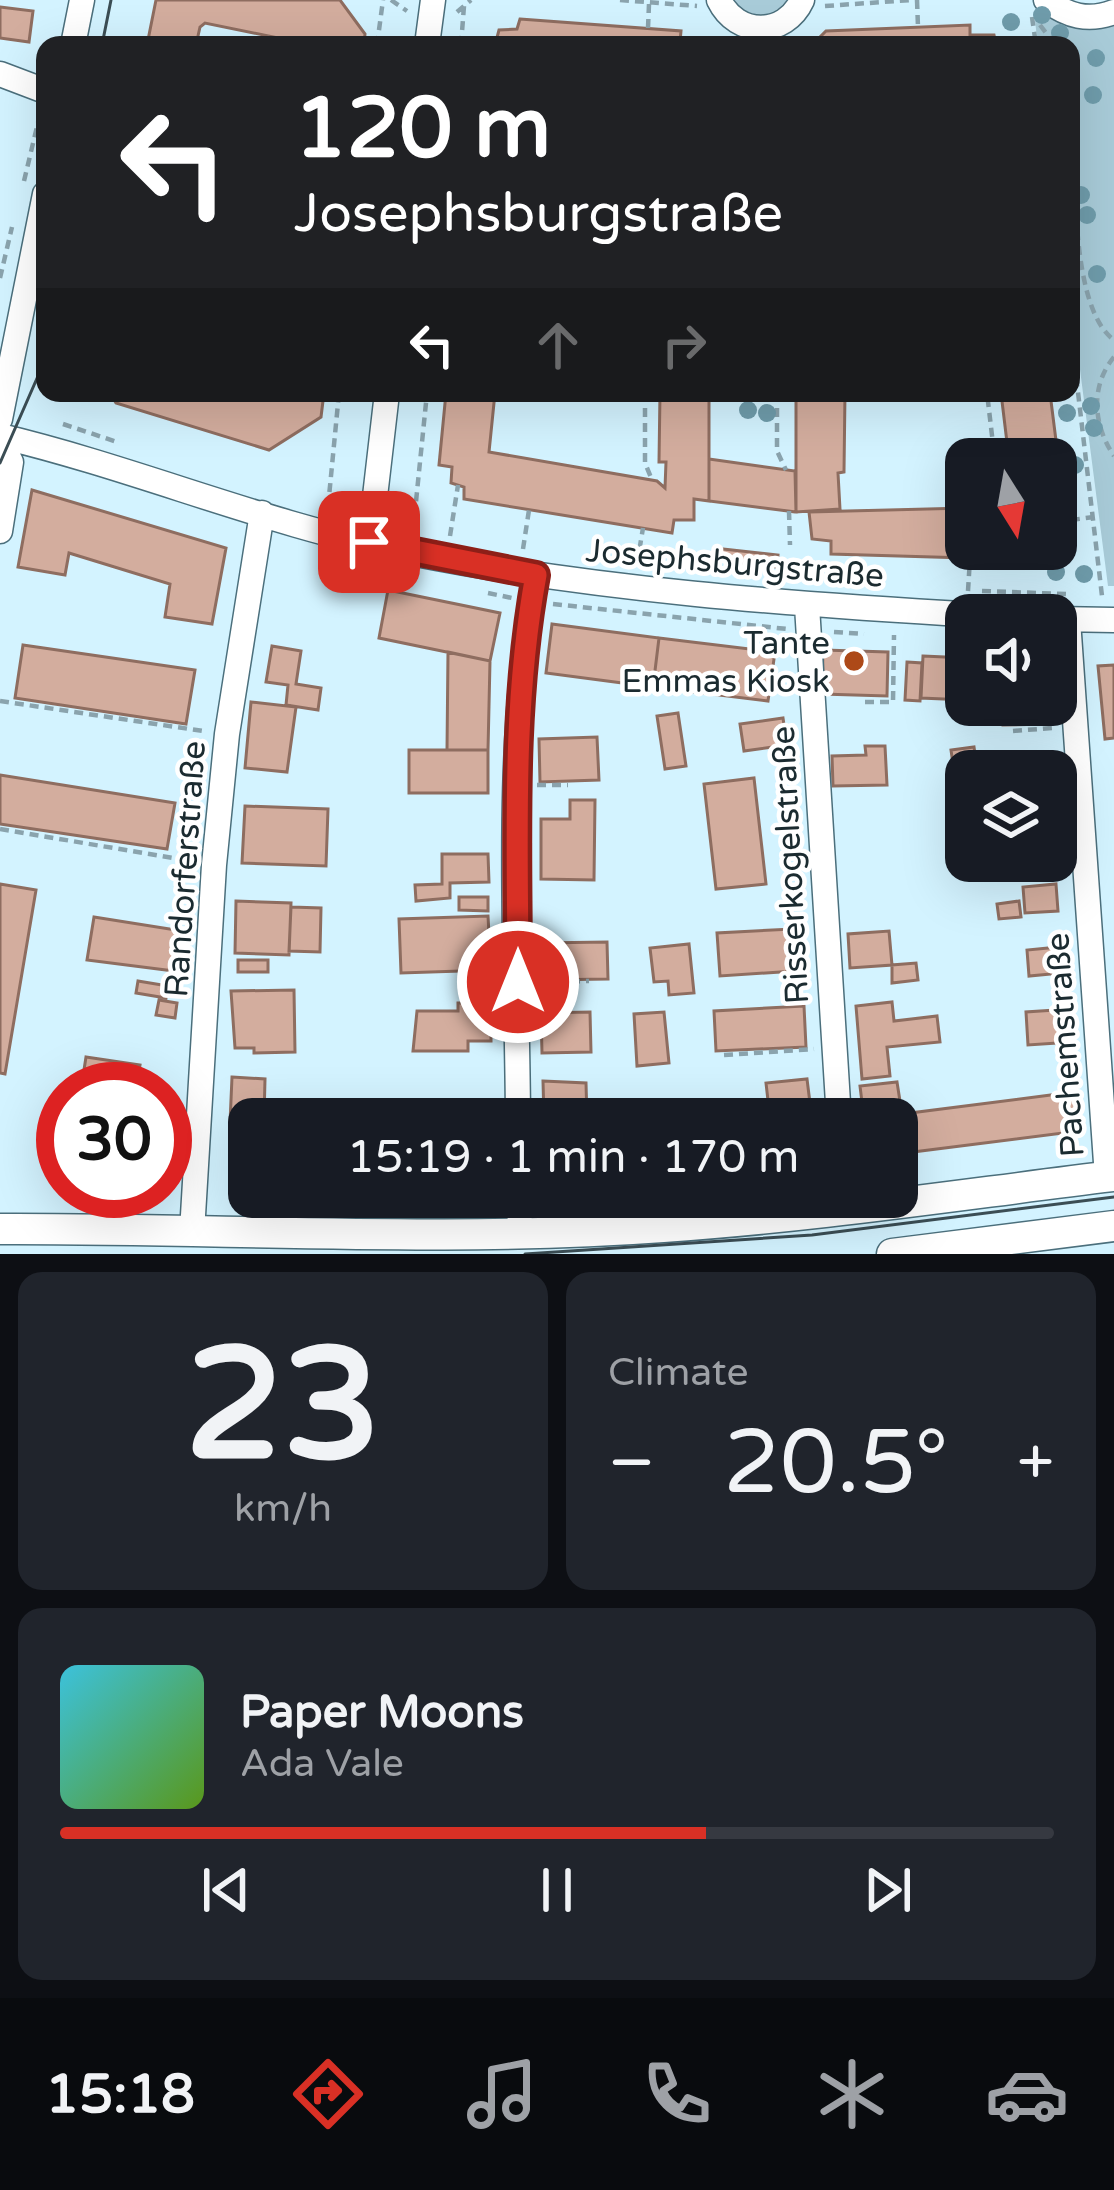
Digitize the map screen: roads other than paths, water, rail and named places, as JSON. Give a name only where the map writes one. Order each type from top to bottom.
[{"type":"main road","points":[[918,1196],[1110,1177]]},
{"type":"main road","points":[[0,1229],[520,1232],[662,1227],[731,1218]]},
{"type":"main road","points":[[892,1254],[983,1248],[1114,1226]]},
{"type":"street","points":[[75,36],[82,0]]},
{"type":"street","points":[[429,36],[433,0]]},
{"type":"street","points":[[1046,0],[1081,18],[1114,12]]},
{"type":"street","points":[[707,3],[761,29],[789,19],[810,3]]},
{"type":"street","points":[[0,74],[36,88]]},
{"type":"street","points":[[0,419],[36,239]]},
{"type":"street","points":[[374,505],[386,402]]},
{"type":"street","points":[[0,438],[11,462],[0,531]]},
{"type":"street","name":"Josephsburgstraße","points":[[0,438],[410,553],[537,564],[807,606],[945,613]]},
{"type":"street","name":"Randorferstraße","points":[[192,1232],[214,865],[227,734],[262,513]]},
{"type":"street","points":[[518,1098],[516,785],[521,686],[537,564]]},
{"type":"street","name":"Risserkogelstraße","points":[[807,606],[838,1098]]},
{"type":"street","points":[[1077,617],[1107,612]]},
{"type":"street","name":"Pachemstraße","points":[[1075,726],[1110,1177]]},
{"type":"street","points":[[520,1218],[520,1232]]},
{"type":"tram line","points":[[104,36],[111,0]]},
{"type":"tram line","points":[[0,463],[36,381]]},
{"type":"tram line","points":[[525,1254],[812,1235],[1114,1197]]},
{"type":"place","name":"Tante Emmas Kiosk","points":[[854,661]]}]
